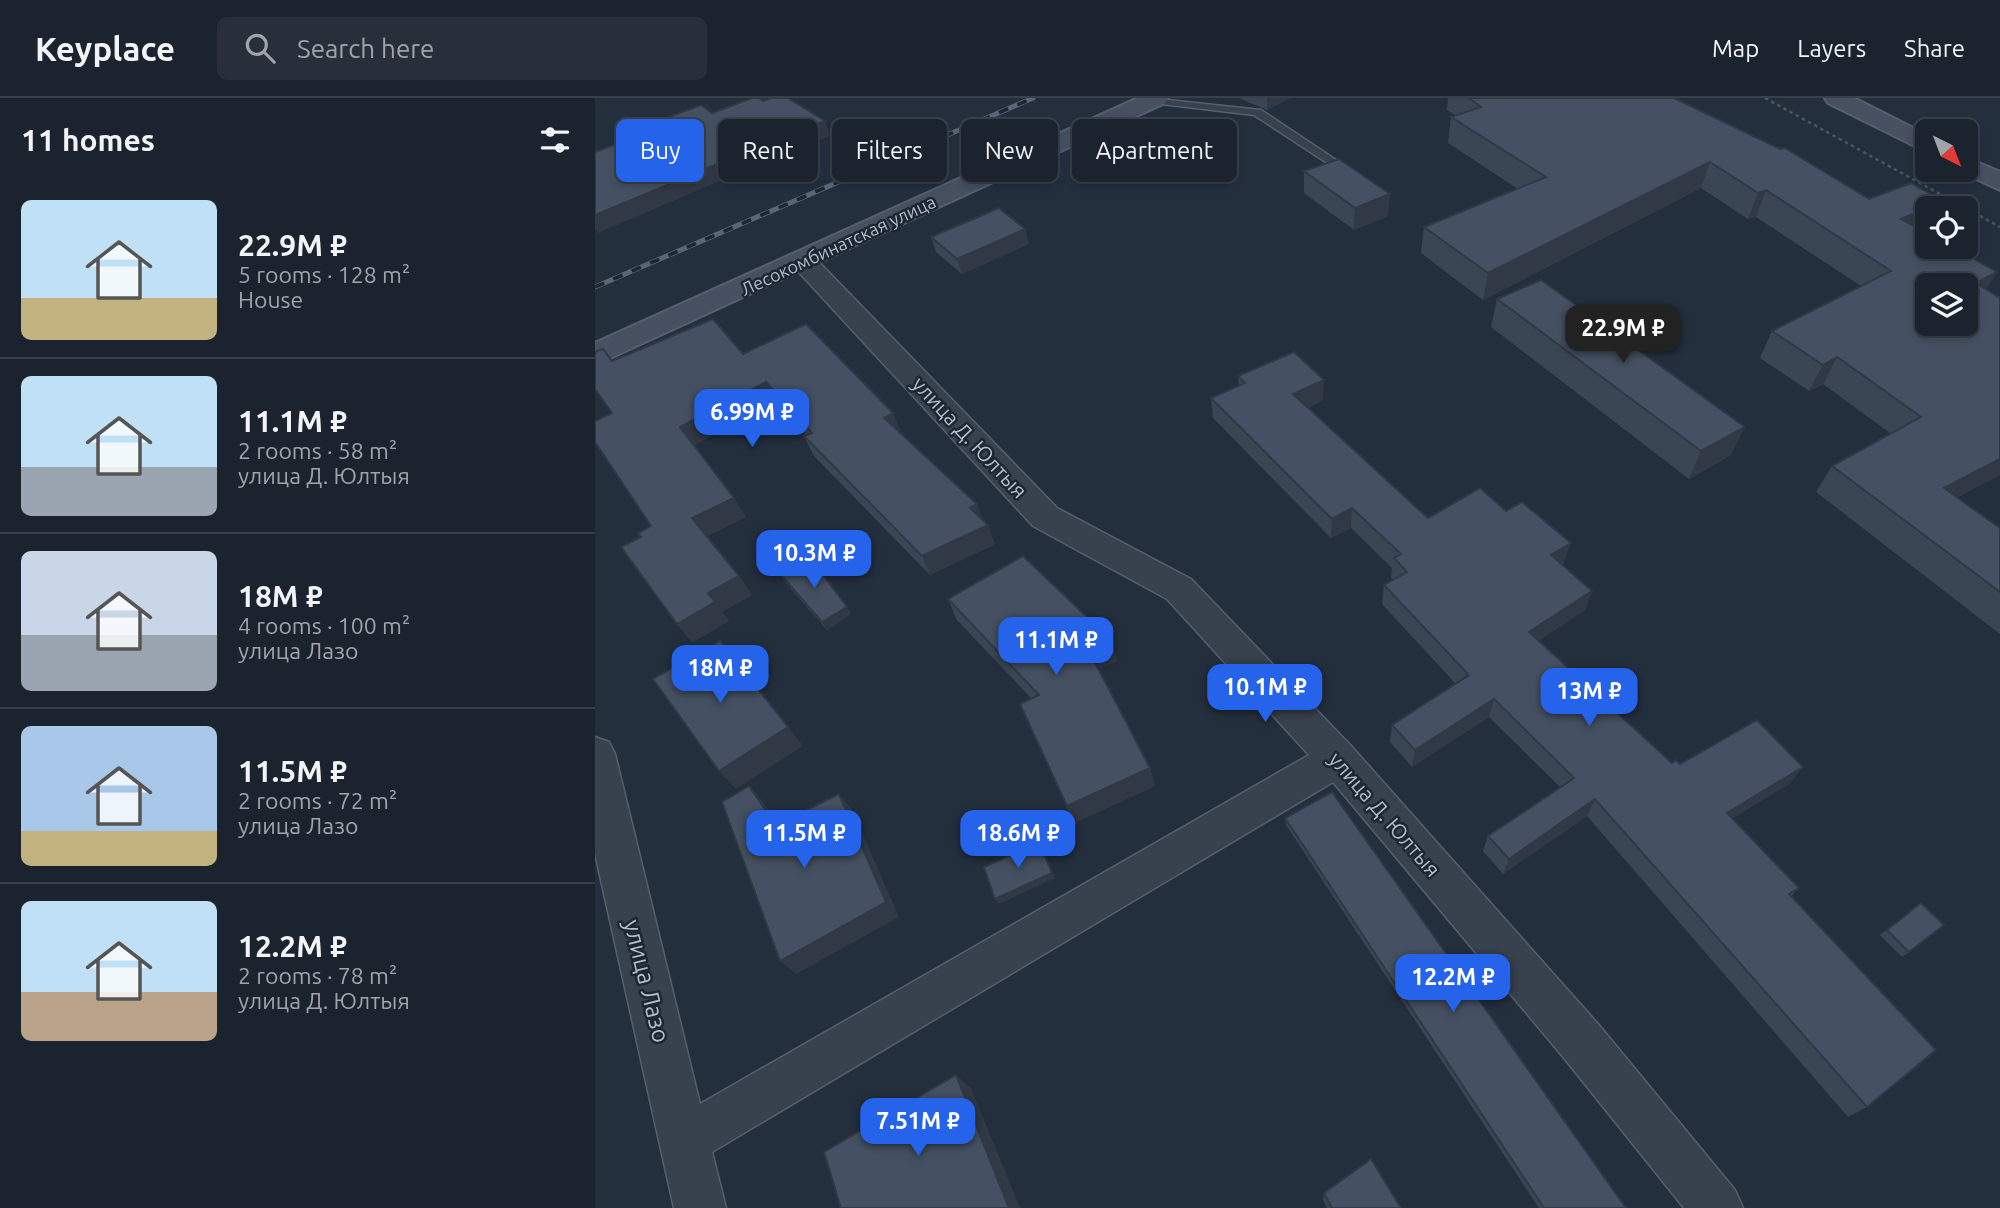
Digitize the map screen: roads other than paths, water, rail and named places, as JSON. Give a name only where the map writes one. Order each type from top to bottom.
[{"type":"main road","points":[[1836,98],[1915,139]]},
{"type":"main road","name":"Лесокомбинатская улица","points":[[595,355],[804,262],[1155,99]]},
{"type":"main road","points":[[1978,171],[2000,182]]},
{"type":"street","name":"улица Д. Юлтыя","points":[[804,262],[1045,516],[1179,589],[1338,759],[1581,1041],[1717,1208]]},
{"type":"street","name":"улица Лазо","points":[[595,754],[607,873],[685,1140],[700,1208]]},
{"type":"street","points":[[685,1140],[1338,759]]},
{"type":"lane","points":[[1155,99],[1257,112],[1359,180]]},
{"type":"railway","points":[[595,287],[1033,98]]}]
